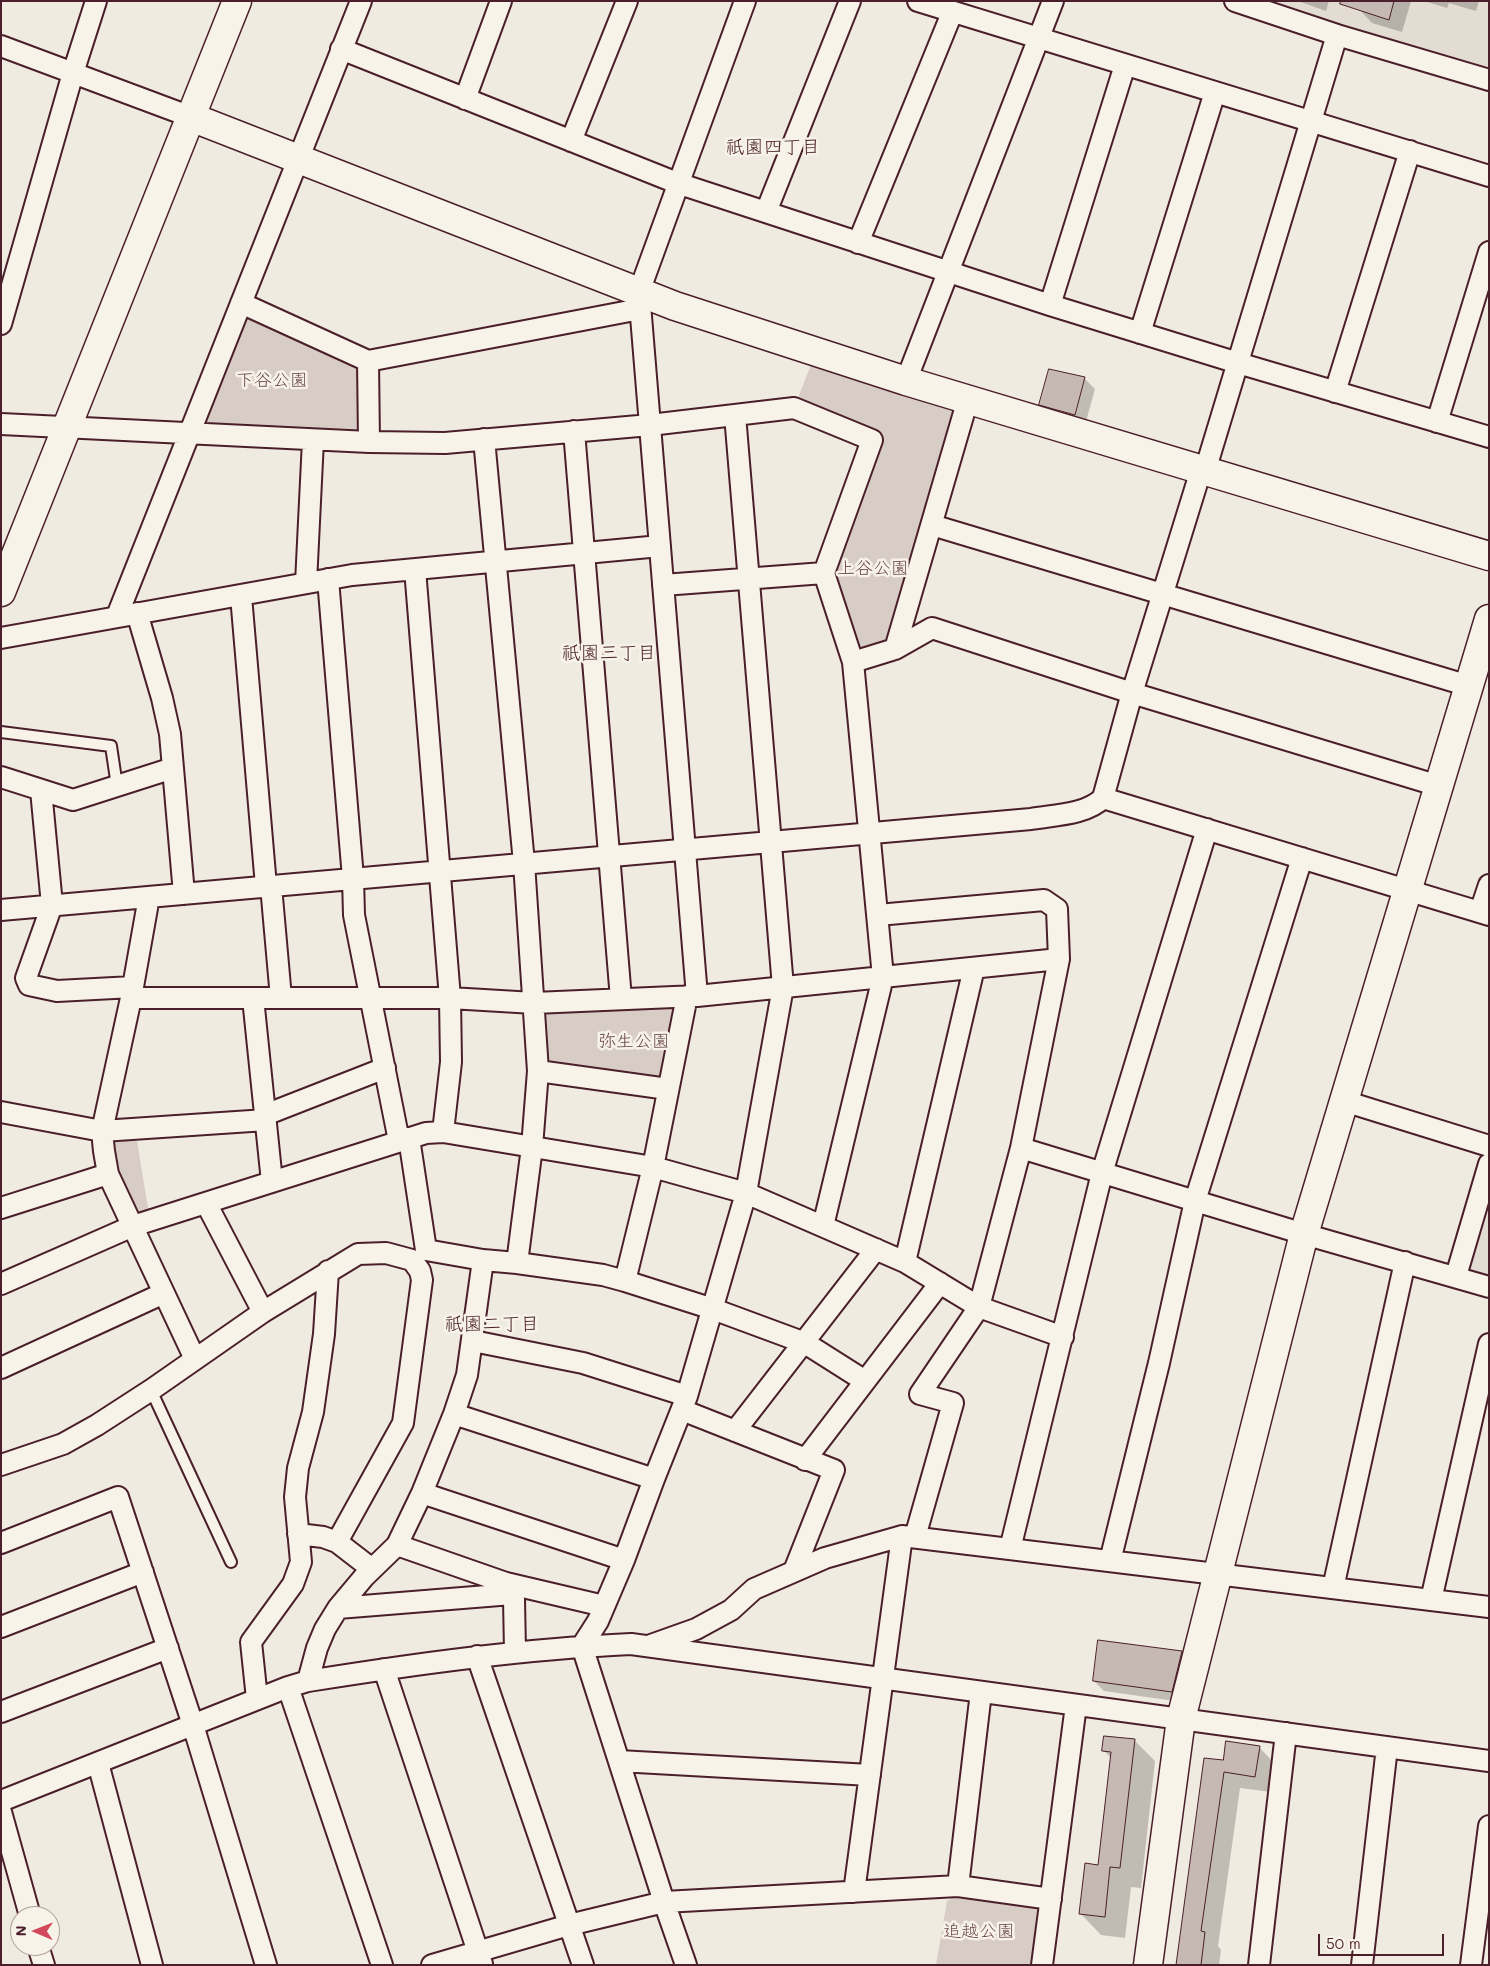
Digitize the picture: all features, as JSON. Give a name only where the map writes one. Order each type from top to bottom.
[{"type":"street","points":[[1,324],[73,73],[96,1]]},
{"type":"street","points":[[1,592],[237,1]]},
{"type":"street","points":[[117,616],[360,1]]},
{"type":"street","points":[[465,99],[501,1]]},
{"type":"street","points":[[571,141],[627,1]]},
{"type":"street","points":[[625,1281],[653,1167],[668,1089],[692,996],[685,849],[640,300],[677,183],[745,1]]},
{"type":"street","points":[[766,212],[850,1]]},
{"type":"street","points":[[918,1],[952,13],[1489,176]]},
{"type":"street","points":[[906,381],[1053,1]]},
{"type":"street","points":[[1235,1],[1337,35],[1489,80]]},
{"type":"street","points":[[858,243],[952,13]]},
{"type":"street","points":[[1,910],[1031,819],[1095,806],[1103,798],[1132,693],[1238,363],[1337,35]]},
{"type":"street","points":[[1,46],[298,158],[640,300],[675,306],[906,381],[1489,556]]},
{"type":"street","points":[[341,50],[677,183],[1050,305],[1489,437]]},
{"type":"street","points":[[1050,305],[1125,64]]},
{"type":"street","points":[[1140,333],[1215,92]]},
{"type":"street","points":[[1335,392],[1410,151]]},
{"type":"street","points":[[1436,422],[1489,252]]},
{"type":"street","points":[[241,304],[368,361],[640,300]]},
{"type":"street","points":[[368,361],[369,442]]},
{"type":"street","points":[[896,649],[968,399]]},
{"type":"street","points":[[1,424],[313,440],[445,443],[650,424],[794,408],[872,440],[824,573],[853,662],[883,977],[823,1226]]},
{"type":"street","points":[[582,1646],[598,1622],[685,1403],[746,1193],[783,987],[735,415]]},
{"type":"street","points":[[574,431],[621,999]]},
{"type":"street","points":[[484,439],[524,863],[538,1070],[532,1147],[517,1263]]},
{"type":"street","points":[[306,583],[313,440]]},
{"type":"street","points":[[932,525],[1468,686]]},
{"type":"street","points":[[1,638],[352,575],[660,546]]},
{"type":"street","points":[[415,569],[450,998],[450,1062],[443,1132]]},
{"type":"street","points":[[663,585],[824,573]]},
{"type":"street","points":[[328,579],[353,878],[354,916],[369,998],[404,1140],[426,1250],[482,1260],[517,1263],[603,1276],[625,1281],[713,1308],[805,1343],[865,1381]]},
{"type":"street","points":[[241,596],[281,998]]},
{"type":"street","points":[[137,613],[162,698],[170,734],[184,894]]},
{"type":"street","points":[[904,618],[1132,693],[1438,786]]},
{"type":"street","points":[[1148,1965],[1181,1719],[1304,1234],[1489,619]]},
{"type":"street","points":[[853,662],[896,649],[932,628]]},
{"type":"street","points":[[1,777],[73,800],[173,768]]},
{"type":"street","points":[[41,790],[52,905],[26,978],[29,985],[57,991],[132,992],[253,998],[450,998],[534,1002],[692,996],[1059,959]]},
{"type":"street","points":[[1103,798],[1485,914],[1489,885]]},
{"type":"street","points":[[1010,1549],[1102,1173],[1207,829]]},
{"type":"street","points":[[1110,1561],[1159,1363],[1195,1201],[1302,858]]},
{"type":"street","points":[[149,897],[132,992],[102,1131],[104,1152],[108,1174],[194,1359]]},
{"type":"street","points":[[854,1892],[882,1678],[909,1536],[953,1403],[920,1394],[979,1307],[1021,1148],[1059,959],[1057,909],[1044,900],[878,915]]},
{"type":"street","points":[[905,1262],[974,968]]},
{"type":"street","points":[[253,998],[272,1182]]},
{"type":"street","points":[[1,1112],[102,1131],[265,1118],[385,1068]]},
{"type":"street","points":[[538,1070],[668,1089]]},
{"type":"street","points":[[1344,1101],[1489,1146]]},
{"type":"street","points":[[1,1284],[133,1226],[426,1133],[443,1132],[653,1167],[746,1193],[905,1262],[979,1307],[1063,1337]]},
{"type":"street","points":[[1021,1148],[1304,1234],[1489,1287]]},
{"type":"street","points":[[1456,1276],[1489,1164]]},
{"type":"street","points":[[1,1208],[108,1174]]},
{"type":"street","points":[[206,1203],[263,1312]]},
{"type":"street","points":[[735,1431],[876,1249]]},
{"type":"street","points":[[1,1465],[63,1444],[151,1390],[263,1312],[358,1254],[386,1253],[412,1260],[420,1271],[422,1280],[403,1423],[337,1542]]},
{"type":"street","points":[[308,1681],[317,1648],[325,1629],[338,1608],[397,1545],[422,1493],[454,1414],[467,1375],[473,1341],[482,1260]]},
{"type":"street","points":[[1333,1588],[1405,1262]]},
{"type":"street","points":[[257,1700],[251,1642],[293,1584],[301,1562],[295,1497],[298,1468],[313,1412],[324,1334],[328,1271]]},
{"type":"street","points":[[805,1460],[940,1283]]},
{"type":"street","points":[[1,1368],[164,1293]]},
{"type":"street","points":[[473,1341],[583,1363],[685,1403],[735,1431],[834,1470],[794,1571]]},
{"type":"street","points":[[1431,1600],[1489,1344]]},
{"type":"street","points":[[454,1414],[654,1480]]},
{"type":"street","points":[[422,1493],[624,1560]]},
{"type":"street","points":[[1,1542],[118,1497],[193,1725],[266,1965]]},
{"type":"street","points":[[298,1534],[323,1537],[337,1542],[372,1570]]},
{"type":"street","points":[[647,1646],[696,1629],[731,1610],[754,1588],[794,1571],[825,1558],[909,1536],[1489,1607]]},
{"type":"street","points":[[397,1545],[509,1588],[604,1606]]},
{"type":"street","points":[[1,1627],[143,1572]]},
{"type":"street","points":[[338,1608],[509,1588]]},
{"type":"street","points":[[509,1588],[514,1599],[516,1617],[515,1652]]},
{"type":"street","points":[[28,1906],[2,1802],[288,1687],[308,1681],[515,1652],[632,1644],[1489,1761]]},
{"type":"street","points":[[582,1646],[686,1965]]},
{"type":"street","points":[[1,1712],[168,1648]]},
{"type":"street","points":[[477,1656],[583,1965]]},
{"type":"street","points":[[384,1669],[480,1958]]},
{"type":"street","points":[[288,1687],[382,1965]]},
{"type":"street","points":[[958,1886],[981,1692]]},
{"type":"street","points":[[1042,1965],[1076,1705]]},
{"type":"street","points":[[1259,1965],[1286,1733]]},
{"type":"street","points":[[1362,1965],[1387,1747]]},
{"type":"street","points":[[619,1761],[870,1775]]},
{"type":"street","points":[[98,1763],[152,1965]]},
{"type":"street","points":[[1471,1965],[1489,1826]]},
{"type":"street","points":[[432,1965],[480,1958],[569,1925],[664,1902],[958,1886],[1051,1899]]},
{"type":"lane","points":[[1,732],[111,746],[117,786]]},
{"type":"lane","points":[[151,1390],[231,1562]]},
{"type":"shaded area","points":[[1262,1],[1489,1],[1489,72]]},
{"type":"shaded area","points":[[1489,1195],[1489,1277],[1468,1270]]},
{"type":"green space","name":"下谷公園","points":[[241,303],[368,361],[369,442],[189,433]]},
{"type":"green space","name":"上谷公園","points":[[816,352],[968,399],[895,649],[853,662],[824,573],[872,440],[794,408]]},
{"type":"green space","name":"弥生公園","points":[[687,996],[668,1089],[538,1071],[534,1003]]},
{"type":"green space","points":[[135,1129],[150,1220],[133,1226],[102,1131]]},
{"type":"green space","name":"追越公園","points":[[957,1895],[1032,1904],[1037,1908],[1032,1965],[936,1965],[947,1901]]},
{"type":"building","points":[[1341,1],[1394,1],[1389,20],[1340,4]]},
{"type":"building","points":[[1049,369],[1085,377],[1075,415],[1039,405]]},
{"type":"building","points":[[1098,1640],[1182,1651],[1172,1692],[1093,1681]]},
{"type":"building","points":[[1104,1736],[1135,1739],[1120,1868],[1110,1867],[1105,1917],[1079,1914],[1085,1863],[1098,1865],[1111,1752],[1102,1751]]},
{"type":"building","points":[[1226,1741],[1260,1746],[1255,1777],[1224,1772],[1201,1931],[1205,1932],[1201,1965],[1176,1965],[1204,1758],[1223,1760]]},
{"type":"district","name":"祇園四丁目","points":[[773,147]]},
{"type":"district","name":"祇園三丁目","points":[[609,653]]},
{"type":"district","name":"祇園二丁目","points":[[492,1324]]}]
